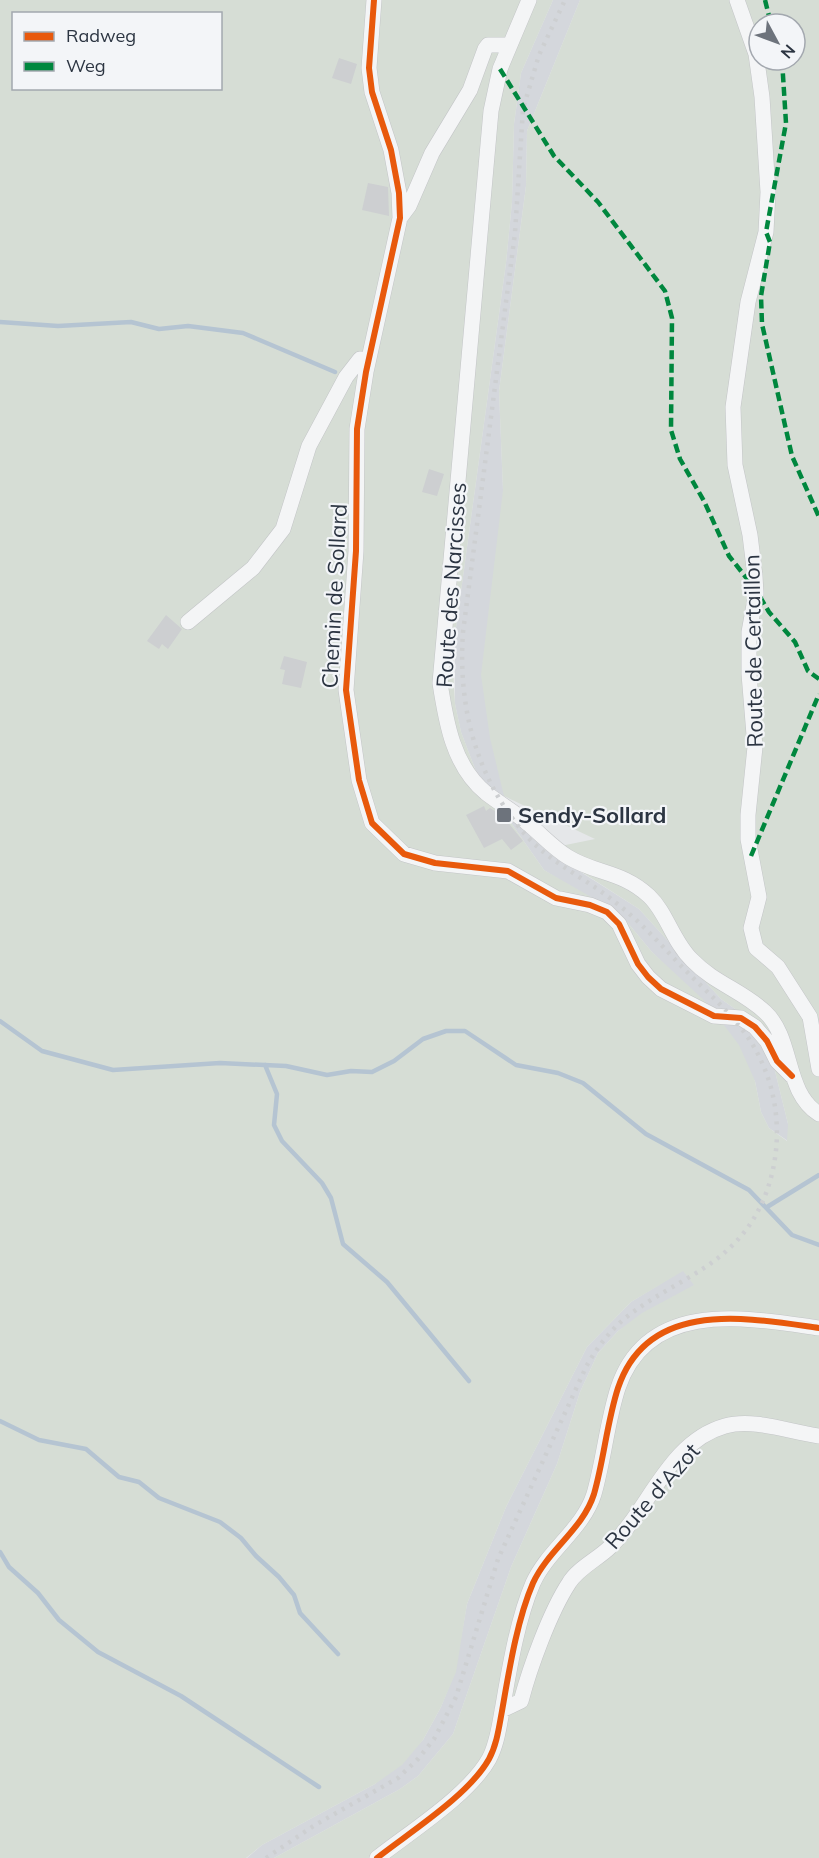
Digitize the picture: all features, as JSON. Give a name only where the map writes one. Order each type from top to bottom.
[{"type":"street","name":"Chemin de Sollard","points":[[374,0],[369,68],[372,92],[391,150],[399,193],[400,218],[368,360],[357,429],[356,551],[346,690],[359,780],[372,823],[404,854],[435,863],[508,871],[556,898],[590,905],[607,912],[628,937],[638,964],[648,977],[662,989],[714,1016],[741,1018],[755,1027],[767,1041],[777,1061],[792,1076]]},
{"type":"street","name":"Route des Narcisses","points":[[529,0],[509,45],[495,89],[487,150],[440,683],[447,730],[468,774],[485,791],[568,858],[621,876],[650,897],[678,944],[691,960],[716,981],[753,1001],[767,1014],[779,1030],[792,1076],[811,1109],[819,1114]]},
{"type":"street","name":"Route de Certaillon","points":[[737,0],[756,54],[762,97],[768,192],[766,232],[748,302],[733,407],[735,465],[750,535],[756,594],[749,632],[749,674],[756,747],[748,815],[748,839],[759,897],[751,928],[756,948],[778,967],[810,1017],[819,1070]]},
{"type":"street","points":[[400,218],[409,206],[432,153],[471,90],[484,49],[488,45],[509,45]]},
{"type":"street","points":[[188,622],[253,568],[283,529],[309,446],[346,377],[360,359],[368,360]]},
{"type":"street","points":[[378,1858],[476,1777],[492,1753],[532,1586],[546,1560],[589,1506],[619,1386],[638,1354],[660,1335],[678,1326],[717,1317],[819,1328]]},
{"type":"street","name":"Route d'Azot","points":[[502,1710],[522,1701],[530,1673],[569,1583],[611,1546],[652,1490],[693,1445],[723,1427],[745,1423],[819,1436]]},
{"type":"shaded area","points":[[0,0],[553,0],[521,73],[514,124],[512,202],[506,263],[455,635],[453,670],[455,704],[461,732],[477,774],[544,870],[605,905],[627,922],[652,952],[708,1004],[739,1045],[755,1081],[761,1112],[769,1128],[787,1141],[788,1124],[774,1067],[738,1011],[721,999],[639,909],[546,849],[595,839],[504,796],[490,738],[481,675],[503,490],[499,391],[526,186],[527,131],[580,0],[819,0],[819,1858],[274,1858],[400,1789],[418,1776],[453,1734],[511,1567],[557,1464],[580,1392],[598,1353],[618,1331],[642,1313],[694,1285],[683,1271],[631,1302],[587,1347],[506,1507],[467,1604],[456,1672],[423,1740],[402,1765],[375,1784],[262,1845],[246,1858],[0,1858]]},
{"type":"shaded area","points":[[553,0],[580,0],[527,131],[526,186],[499,391],[503,490],[504,796],[526,830],[576,869],[639,909],[721,999],[738,1011],[774,1067],[788,1124],[788,1141],[769,1128],[761,1112],[755,1081],[678,978],[627,922],[544,870],[477,774],[461,732],[455,704],[455,635],[506,263],[512,202],[514,124],[521,73]]},
{"type":"shaded area","points":[[683,1270],[695,1285],[618,1331],[598,1353],[580,1392],[557,1464],[511,1567],[453,1734],[418,1776],[400,1789],[274,1858],[247,1858],[262,1845],[375,1784],[423,1740],[441,1707],[455,1672],[467,1604],[506,1507],[587,1347],[631,1302]]},
{"type":"building","points":[[339,58],[357,64],[351,84],[332,78]]},
{"type":"building","points":[[368,183],[388,187],[389,216],[362,210]]},
{"type":"building","points":[[429,469],[444,474],[437,496],[422,492]]},
{"type":"building","points":[[166,615],[182,629],[168,649],[162,644],[159,649],[147,641]]},
{"type":"building","points":[[284,656],[307,662],[301,688],[282,684],[285,670],[280,669]]},
{"type":"building","points":[[484,806],[486,811],[490,808],[495,811],[501,823],[506,820],[523,841],[511,850],[502,839],[484,848],[466,815]]},
{"type":"waterway","points":[[0,322],[58,326],[131,322],[159,329],[188,326],[243,333],[335,372]]},
{"type":"waterway","points":[[0,1021],[42,1051],[113,1070],[220,1063],[286,1066],[327,1075],[351,1071],[372,1072],[394,1061],[423,1039],[446,1031],[465,1031],[516,1065],[558,1073],[583,1083],[646,1134],[749,1190],[792,1235],[819,1245]]},
{"type":"waterway","points":[[265,1065],[277,1094],[274,1125],[282,1141],[322,1183],[331,1198],[343,1244],[387,1282],[469,1381]]},
{"type":"waterway","points":[[767,1207],[819,1175]]},
{"type":"waterway","points":[[0,1421],[39,1440],[86,1449],[119,1477],[139,1482],[159,1498],[220,1522],[241,1538],[256,1556],[279,1577],[294,1595],[300,1613],[338,1654]]},
{"type":"waterway","points":[[0,1552],[9,1567],[38,1593],[59,1620],[98,1652],[181,1696],[319,1787]]},
{"type":"railway","points":[[266,1858],[315,1825],[398,1778],[418,1759],[434,1739],[456,1697],[498,1559],[590,1360],[624,1319],[701,1270],[735,1243],[750,1225],[762,1203],[775,1161],[777,1139],[773,1096],[767,1075],[747,1036],[726,1010],[634,918],[603,893],[552,859],[529,839],[503,805],[491,783],[472,735],[467,710],[463,685],[463,632],[515,233],[523,109],[539,55],[565,0]]},
{"type":"marked path","points":[[765,0],[768,12]]},
{"type":"marked path","points":[[500,69],[554,156],[598,202],[665,291],[672,318],[671,430],[680,459],[704,501],[729,556],[756,590],[769,612],[795,642],[808,671],[819,679]]},
{"type":"marked path","points":[[783,72],[786,123],[766,232],[770,242],[761,296],[762,324],[792,456],[819,517]]},
{"type":"marked path","points":[[751,856],[819,694]]},
{"type":"cycle path","points":[[374,0],[369,68],[372,92],[391,150],[399,193],[400,218],[366,372],[357,429],[356,551],[346,690],[359,780],[372,823],[404,854],[435,863],[508,871],[556,898],[590,905],[607,912],[619,924],[638,964],[661,989],[714,1016],[741,1018],[755,1027],[767,1041],[777,1061],[792,1076]]},
{"type":"cycle path","points":[[377,1858],[422,1825],[468,1786],[489,1759],[497,1735],[514,1646],[527,1597],[539,1571],[589,1507],[618,1388],[632,1359],[652,1339],[676,1327],[703,1320],[762,1320],[819,1328]]},
{"type":"place","name":"Sendy-Sollard","points":[[504,815]]}]
